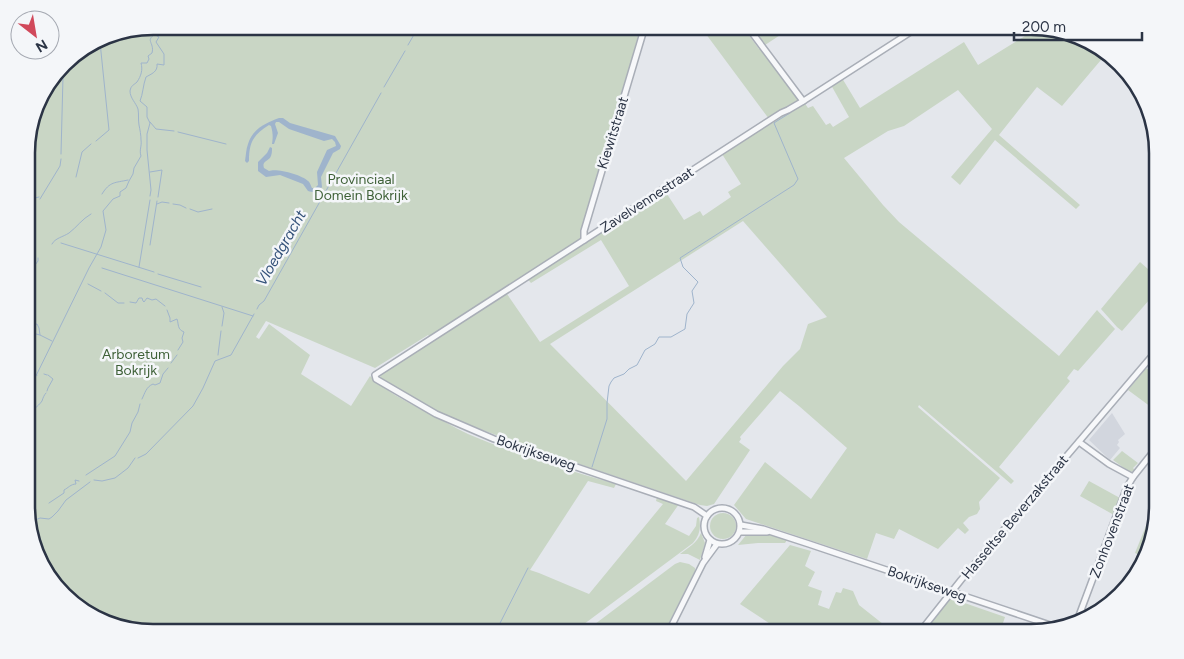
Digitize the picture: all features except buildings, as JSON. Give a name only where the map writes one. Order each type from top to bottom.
[{"type":"street","name":"Kiewitstraat","points":[[584,240],[584,231],[642,35]]},
{"type":"street","points":[[754,35],[803,101]]},
{"type":"street","name":"Zavelvennestraat","points":[[375,375],[781,113],[906,35]]},
{"type":"street","name":"Hasseltse Beverzakstraat","points":[[926,624],[1149,360]]},
{"type":"street","name":"Bokrijkseweg","points":[[375,375],[376,379],[436,414],[494,439],[694,507],[707,516]]},
{"type":"street","name":"Hasseltse Beverzakstraat","points":[[1079,442],[1109,464],[1133,477]]},
{"type":"street","name":"Zonhovenstraat","points":[[1080,613],[1127,487],[1149,457]]},
{"type":"street","points":[[725,508],[734,512],[741,525],[738,537],[734,541],[723,545],[710,540],[704,528],[707,516],[715,509],[725,508]]},
{"type":"street","name":"Bokrijkseweg","points":[[741,525],[763,529],[809,544],[1043,624]]},
{"type":"street","name":"Bokrijkseweg","points":[[740,532],[769,532]]},
{"type":"street","points":[[704,563],[710,540]]},
{"type":"street","points":[[673,624],[704,563],[717,544]]},
{"type":"shaded area","points":[[1112,413],[1125,434],[1118,440],[1117,445],[1120,448],[1110,460],[1089,440]]},
{"type":"green space","points":[[638,35],[580,240],[549,266],[665,191],[684,220],[700,211],[703,216],[731,197],[728,192],[741,184],[722,154],[804,102],[808,108],[813,106],[826,125],[830,123],[833,127],[849,117],[831,85],[842,78],[860,108],[964,42],[978,65],[1027,35],[1062,39],[1076,44],[1102,59],[1062,106],[1037,87],[999,135],[1080,205],[1076,209],[995,140],[960,185],[951,177],[992,129],[958,90],[904,126],[888,131],[844,158],[899,222],[1059,356],[1097,310],[1115,329],[1078,371],[1074,369],[1067,378],[1070,381],[999,467],[1014,481],[1011,484],[919,405],[918,407],[1000,478],[979,502],[980,509],[977,514],[969,517],[963,523],[969,530],[965,534],[958,528],[938,549],[899,529],[894,539],[876,533],[867,559],[746,519],[734,505],[765,462],[811,499],[847,448],[780,391],[740,437],[739,442],[750,450],[714,504],[707,506],[523,445],[448,417],[381,380],[380,377],[383,372],[507,294],[540,342],[629,286],[601,240],[531,283],[524,275],[430,337],[428,335],[375,368],[266,321],[256,337],[259,339],[269,324],[310,355],[301,374],[351,406],[370,376],[396,395],[468,434],[541,461],[616,484],[614,488],[588,481],[530,570],[589,594],[663,504],[656,501],[657,497],[679,504],[665,524],[689,536],[696,526],[697,518],[699,517],[699,534],[693,543],[584,624],[153,624],[122,620],[108,615],[81,600],[64,584],[44,551],[36,522],[35,506],[35,153],[39,122],[47,101],[59,81],[75,64],[87,55],[115,41],[137,36]],"holes":[[[743,221],[827,317],[808,324],[800,349],[783,366],[686,481],[550,344]]]},
{"type":"green space","points":[[707,35],[749,35],[759,49],[764,45],[757,35],[780,35],[765,45],[802,98],[769,119]]},
{"type":"green space","points":[[1140,262],[1149,270],[1149,300],[1122,331],[1101,309]]},
{"type":"green space","points":[[1146,368],[1149,370],[1149,406],[1128,390]]},
{"type":"green space","points":[[1122,451],[1138,463],[1133,468],[1135,470],[1131,472],[1124,469],[1113,460]]},
{"type":"green space","points":[[1089,481],[1120,498],[1114,515],[1080,496]]},
{"type":"green space","points":[[723,513],[733,516],[736,526],[733,536],[723,539],[713,536],[710,526],[713,516]]},
{"type":"green space","points":[[1148,521],[1143,544],[1139,554],[1135,553]]},
{"type":"green space","points":[[701,533],[705,543],[700,560],[688,554],[680,554],[695,542]]},
{"type":"green space","points":[[747,534],[770,535],[787,540],[785,543],[738,545]]},
{"type":"green space","points":[[790,545],[811,551],[805,566],[815,572],[808,586],[822,591],[818,605],[829,609],[836,592],[841,593],[843,588],[853,591],[859,605],[883,624],[770,624],[740,604]]},
{"type":"green space","points":[[680,562],[689,564],[695,568],[695,571],[668,624],[595,624]]},
{"type":"green space","points":[[950,599],[1005,617],[1001,624],[929,624]]},
{"type":"water","points":[[279,118],[335,136],[341,146],[340,149],[333,153],[321,177],[322,187],[317,191],[308,191],[303,184],[280,175],[266,177],[258,171],[258,162],[270,147],[272,148],[271,156],[264,163],[264,168],[269,171],[283,171],[300,176],[309,182],[312,188],[315,188],[318,185],[317,172],[327,150],[336,146],[332,139],[324,141],[289,129],[276,122],[278,133],[274,144],[272,144],[273,137],[271,126],[269,125],[259,132],[253,140],[249,161],[247,163],[245,161],[247,146],[256,130]]},
{"type":"waterway","points":[[35,378],[101,247],[106,230],[103,211],[126,188],[141,156],[138,109],[130,91],[141,75],[141,63],[147,63],[148,56],[152,53],[153,49],[150,40],[154,35]]},
{"type":"waterway","name":"Vloedgracht","points":[[408,45],[414,35]]},
{"type":"waterway","points":[[150,196],[147,150],[147,134],[150,123],[147,117],[147,107],[140,101],[146,77],[155,71],[157,64],[164,65],[164,54],[156,42],[159,37],[157,36]]},
{"type":"waterway","points":[[96,141],[109,130],[101,47]]},
{"type":"waterway","name":"Vloedgracht","points":[[384,87],[405,51]]},
{"type":"waterway","points":[[71,69],[81,60]]},
{"type":"waterway","points":[[61,154],[63,77]]},
{"type":"waterway","name":"Vloedgracht","points":[[257,309],[264,301],[381,93]]},
{"type":"waterway","points":[[592,467],[607,419],[607,403],[611,382],[614,378],[637,365],[645,350],[655,344],[659,337],[671,337],[685,329],[687,314],[694,303],[692,291],[698,282],[683,267],[680,258],[794,185],[798,179],[774,123],[790,113]]},
{"type":"waterway","points":[[150,122],[156,129],[174,131]]},
{"type":"waterway","points":[[178,132],[226,144]]},
{"type":"waterway","points":[[76,177],[82,152],[91,144]]},
{"type":"waterway","points":[[40,199],[60,166],[61,159]]},
{"type":"waterway","points":[[150,172],[162,170],[158,197]]},
{"type":"waterway","points":[[102,194],[110,185],[128,180]]},
{"type":"waterway","points":[[35,198],[39,197]]},
{"type":"waterway","points":[[139,267],[150,200]]},
{"type":"waterway","points":[[150,245],[157,201]]},
{"type":"waterway","points":[[157,204],[162,202],[169,203]]},
{"type":"waterway","points":[[173,204],[186,208]]},
{"type":"waterway","points":[[190,209],[198,212],[212,209]]},
{"type":"waterway","points":[[52,244],[69,233],[91,214]]},
{"type":"waterway","points":[[61,243],[154,272]]},
{"type":"waterway","points":[[35,265],[38,258]]},
{"type":"waterway","points":[[102,268],[253,316]]},
{"type":"waterway","points":[[158,274],[201,287]]},
{"type":"waterway","points":[[88,284],[101,291]]},
{"type":"waterway","points":[[105,293],[118,303],[124,303]]},
{"type":"waterway","points":[[130,302],[136,303],[139,298],[142,298],[144,302],[147,298],[156,299],[165,306]]},
{"type":"waterway","points":[[222,307],[224,313],[222,326]]},
{"type":"waterway","points":[[167,310],[170,322],[177,319],[179,328],[184,332],[183,342],[178,350]]},
{"type":"waterway","name":"Vloedgracht","points":[[138,458],[146,454],[193,406],[215,361],[231,355],[254,314]]},
{"type":"waterway","points":[[35,324],[37,324],[39,328],[40,335]]},
{"type":"waterway","points":[[218,355],[221,331]]},
{"type":"waterway","points":[[35,334],[52,341]]},
{"type":"waterway","points":[[171,363],[177,355]]},
{"type":"waterway","points":[[142,399],[149,387],[160,383],[163,374],[168,368]]},
{"type":"waterway","points":[[47,391],[53,379],[48,375]]},
{"type":"waterway","points":[[35,408],[42,401],[46,393]]},
{"type":"waterway","points":[[86,475],[115,456],[130,432],[140,404]]},
{"type":"waterway","name":"Vloedgracht","points":[[94,480],[102,481],[115,478],[128,468],[135,458]]},
{"type":"waterway","points":[[49,503],[64,493],[64,490],[71,485],[76,484],[75,480],[79,481]]},
{"type":"waterway","name":"Vloedgracht","points":[[36,520],[52,517],[66,500],[90,482]]},
{"type":"waterway","points":[[500,624],[528,568]]},
{"type":"park label","name":"Provinciaal Domein Bokrijk","points":[[361,187]]},
{"type":"park label","name":"Arboretum Bokrijk","points":[[136,362]]}]
